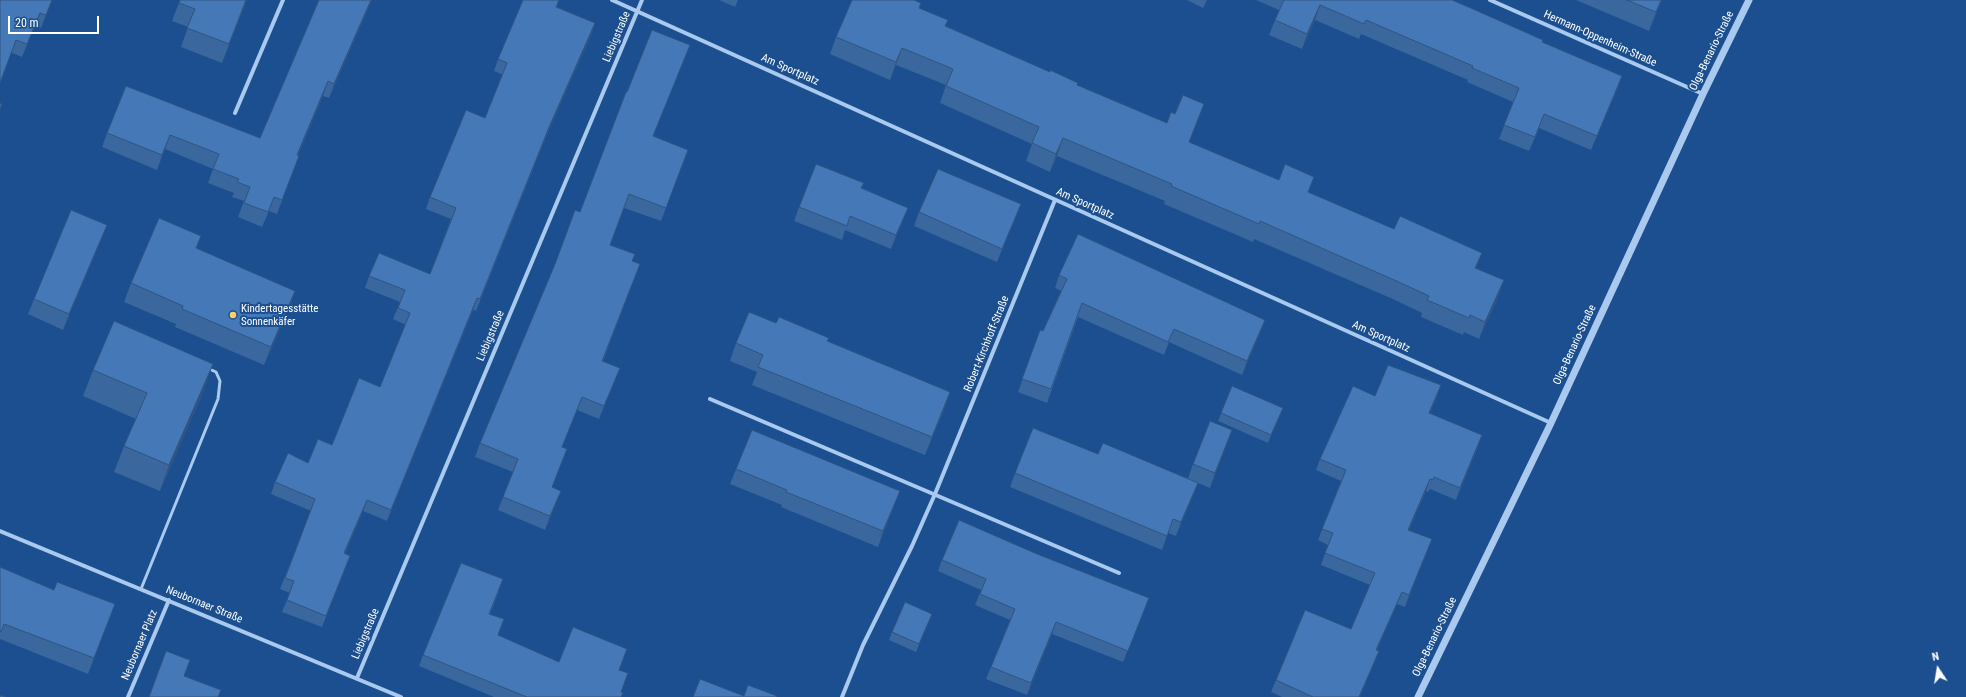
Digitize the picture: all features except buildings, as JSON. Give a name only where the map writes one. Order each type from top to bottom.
[{"type":"street","points":[[235,113],[283,0]]},
{"type":"street","name":"Am Sportplatz","points":[[612,0],[1551,423]]},
{"type":"street","name":"Liebigstraße","points":[[357,678],[642,0]]},
{"type":"street","name":"Hermann-Oppenheim-Straße","points":[[1490,0],[1703,94]]},
{"type":"street","name":"Olga-Benario-Straße","points":[[1418,697],[1551,423],[1703,94],[1749,0]]},
{"type":"street","name":"Robert-Kirchhoff-Straße","points":[[842,697],[863,645],[936,494],[1055,200]]},
{"type":"street","points":[[710,399],[1119,573]]},
{"type":"street","name":"Neubornaer Straße","points":[[0,530],[401,697]]},
{"type":"street","name":"Neubornaer Platz","points":[[128,697],[169,600]]},
{"type":"lane","points":[[141,589],[220,389],[220,381],[216,372],[202,366]]},
{"type":"place","name":"Kindertagesstätte Sonnenkäfer","points":[[233,315]]}]
